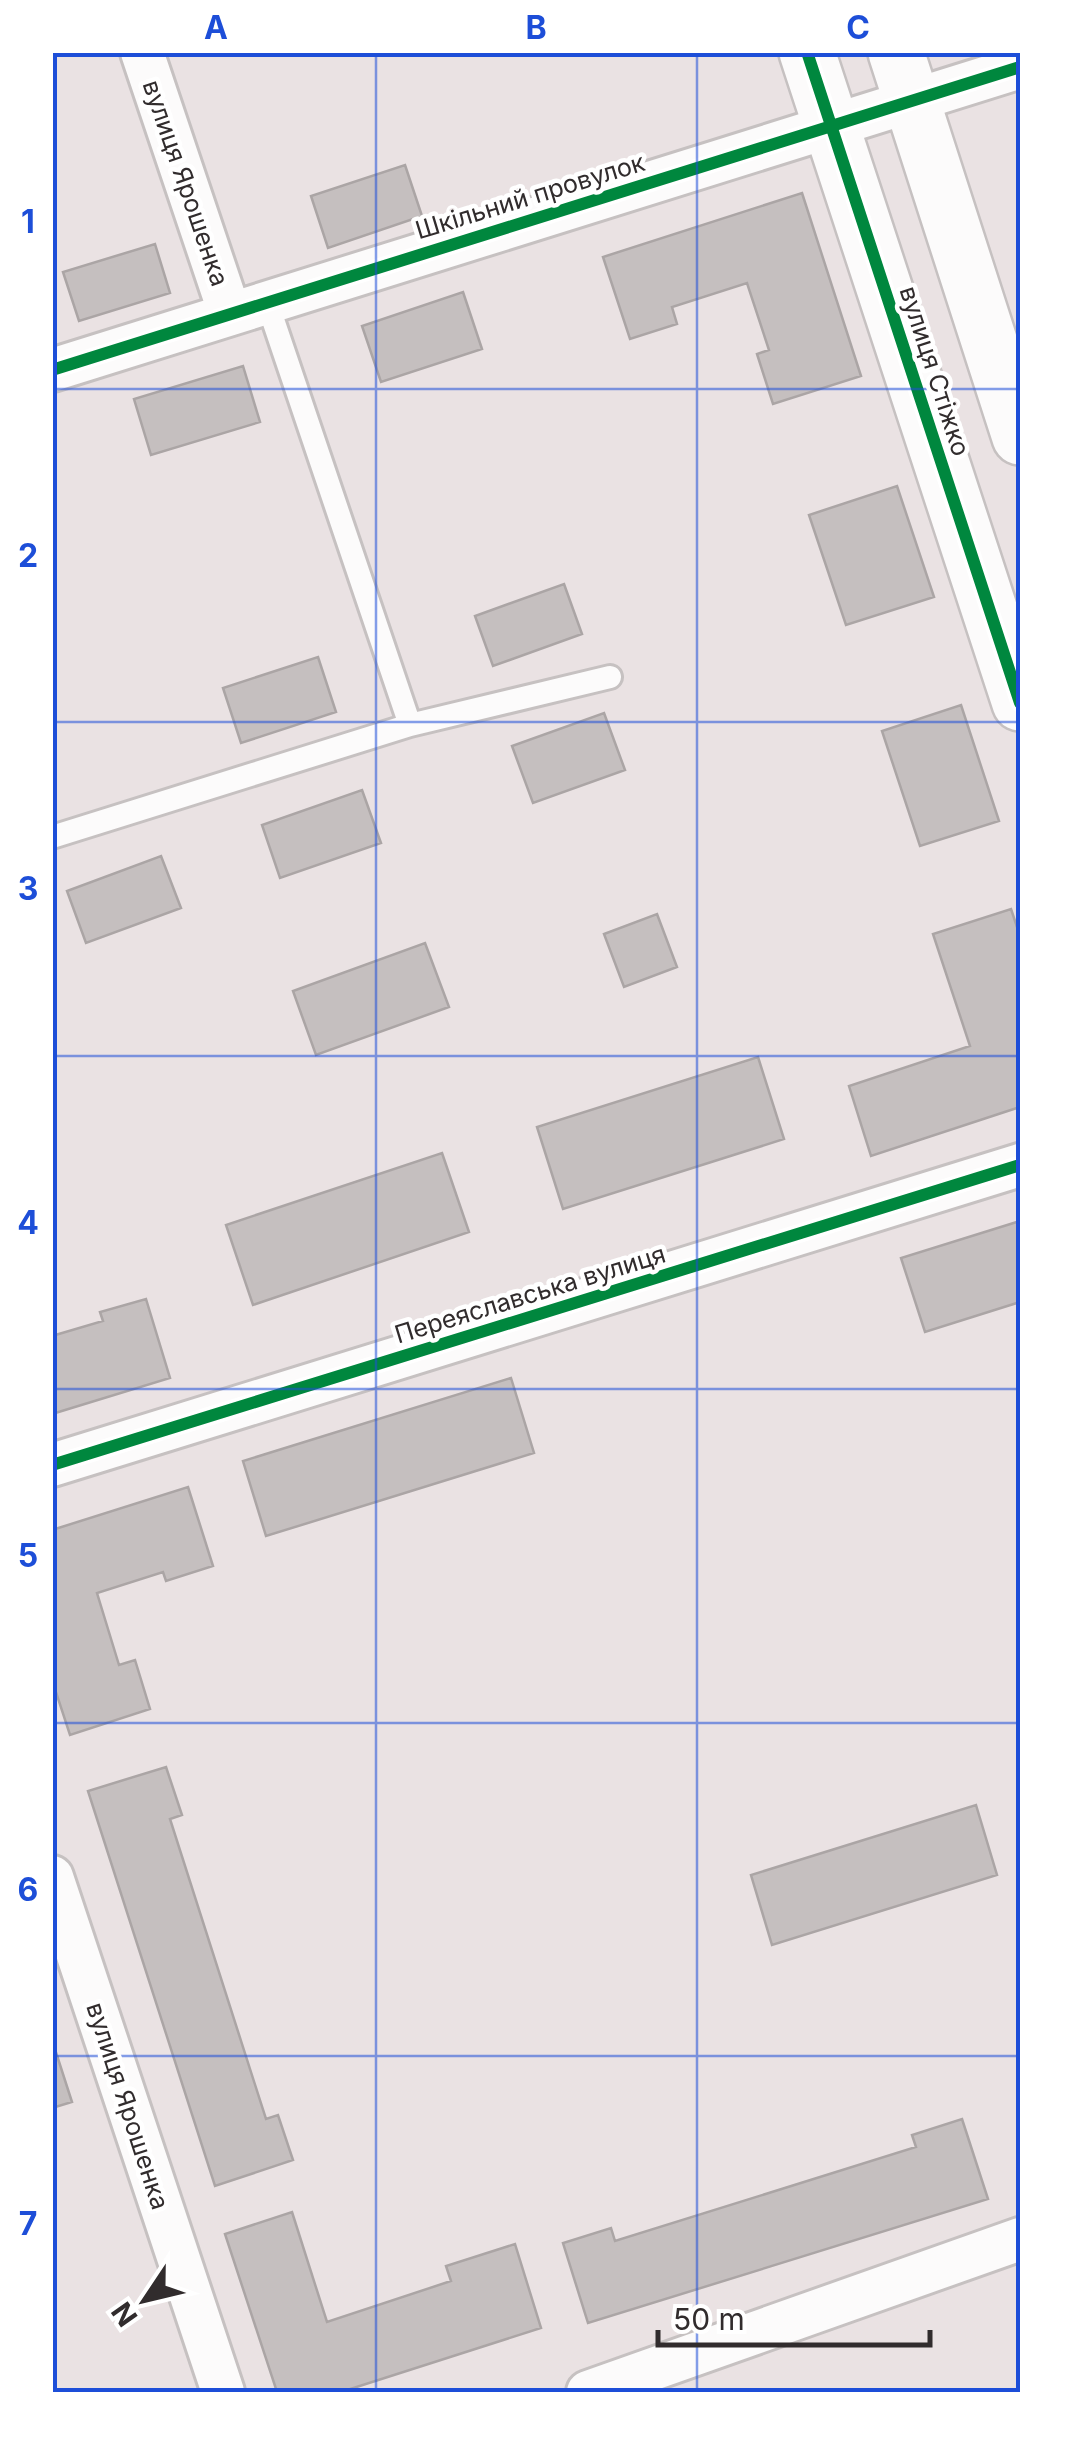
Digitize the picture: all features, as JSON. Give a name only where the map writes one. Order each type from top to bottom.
[{"type":"street","name":"вулиця Ярошенка","points":[[142,52],[249,308]]},
{"type":"street","name":"вулиця Стіжко","points":[[807,52],[1020,704]]},
{"type":"street","name":"Шкільний провулок","points":[[52,370],[831,126],[904,77],[1020,67]]},
{"type":"street","points":[[904,77],[1020,437]]},
{"type":"street","name":"Переяславська вулиця","points":[[52,1466],[1020,1165]]},
{"type":"street","name":"вулиця Ярошенка","points":[[52,1877],[222,2392]]},
{"type":"street","points":[[588,2392],[1020,2240]]},
{"type":"lane","points":[[249,308],[410,725]]},
{"type":"lane","points":[[52,838],[410,725],[610,677]]},
{"type":"building","points":[[405,165],[422,216],[328,248],[311,196]]},
{"type":"building","points":[[802,193],[861,376],[773,404],[757,354],[769,350],[747,283],[672,307],[677,324],[630,339],[603,257]]},
{"type":"building","points":[[155,244],[170,293],[79,321],[63,272]]},
{"type":"building","points":[[463,292],[482,349],[381,382],[362,326]]},
{"type":"building","points":[[243,366],[260,422],[151,455],[134,399]]},
{"type":"building","points":[[897,486],[934,597],[846,625],[809,515]]},
{"type":"building","points":[[564,584],[582,634],[493,666],[475,616]]},
{"type":"building","points":[[318,657],[336,712],[241,743],[223,688]]},
{"type":"building","points":[[961,705],[999,821],[920,846],[882,731]]},
{"type":"building","points":[[604,713],[625,770],[533,803],[512,746]]},
{"type":"building","points":[[362,790],[381,843],[280,878],[262,825]]},
{"type":"building","points":[[161,856],[181,908],[86,943],[67,891]]},
{"type":"building","points":[[1011,909],[1020,936],[1020,1107],[871,1156],[849,1086],[970,1046],[933,934]]},
{"type":"building","points":[[657,914],[677,967],[624,987],[604,934]]},
{"type":"building","points":[[425,943],[449,1007],[316,1055],[293,991]]},
{"type":"building","points":[[758,1057],[784,1139],[563,1209],[537,1127]]},
{"type":"building","points":[[442,1153],[469,1232],[253,1305],[226,1225]]},
{"type":"building","points":[[1020,1221],[1020,1302],[925,1332],[901,1258]]},
{"type":"building","points":[[146,1299],[170,1378],[52,1414],[52,1336],[103,1321],[100,1312]]},
{"type":"building","points":[[511,1378],[534,1453],[266,1536],[243,1461]]},
{"type":"building","points":[[188,1487],[213,1566],[166,1581],[163,1572],[97,1593],[119,1665],[135,1660],[150,1709],[70,1735],[52,1680],[52,1530]]},
{"type":"building","points":[[166,1767],[182,1815],[170,1819],[266,2119],[278,2115],[293,2160],[215,2186],[88,1791]]},
{"type":"building","points":[[976,1805],[997,1875],[772,1945],[751,1875]]},
{"type":"building","points":[[52,2040],[72,2102],[52,2108]]},
{"type":"building","points":[[962,2119],[988,2199],[588,2323],[563,2243],[611,2228],[615,2241],[916,2147],[912,2135]]},
{"type":"building","points":[[292,2212],[327,2322],[451,2281],[446,2266],[515,2244],[541,2328],[341,2392],[277,2392],[225,2234]]},
{"type":"cycle path","points":[[807,52],[1020,703]]},
{"type":"cycle path","points":[[52,370],[1020,67]]},
{"type":"cycle path","points":[[52,1465],[1020,1165]]}]
